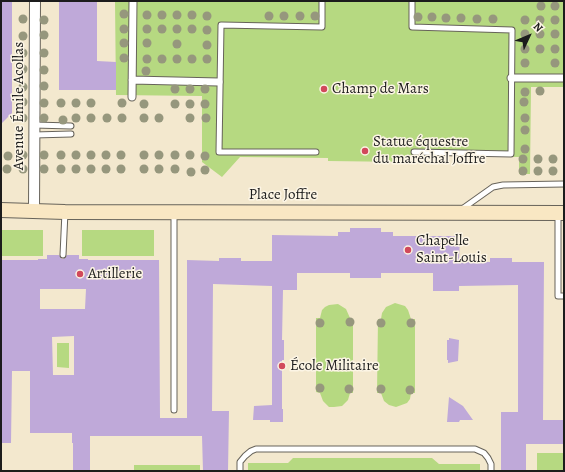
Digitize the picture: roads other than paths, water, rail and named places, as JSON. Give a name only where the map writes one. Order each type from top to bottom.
[{"type":"main road","name":"Place Joffre","points":[[1,210],[65,212],[561,213]]},
{"type":"street","name":"Avenue Émile Acollas","points":[[34,211],[35,1]]},
{"type":"street","points":[[132,97],[133,1]]},
{"type":"street","points":[[511,78],[564,78]]},
{"type":"street","points":[[132,80],[219,82]]},
{"type":"lane","points":[[316,152],[219,152],[221,25],[322,27],[322,1]]},
{"type":"lane","points":[[412,1],[412,26],[512,30],[511,154],[414,152]]},
{"type":"lane","points":[[34,130],[71,126]]},
{"type":"lane","points":[[34,130],[71,134]]},
{"type":"lane","points":[[458,212],[493,187],[503,185],[564,184]]},
{"type":"lane","points":[[63,255],[65,212]]},
{"type":"lane","points":[[174,212],[174,410]]},
{"type":"lane","points":[[561,213],[558,296],[564,296]]},
{"type":"lane","points":[[240,471],[240,462],[251,451],[256,449],[476,449],[484,453],[488,458],[491,464],[491,471]]},
{"type":"place","name":"Champ de Mars","points":[[324,89]]},
{"type":"place","name":"Statue équestre du maréchal Joffre","points":[[365,151]]},
{"type":"place","name":"Chapelle Saint-Louis","points":[[408,250]]},
{"type":"place","name":"Artillerie","points":[[80,274]]},
{"type":"place","name":"École Militaire","points":[[282,366]]}]
